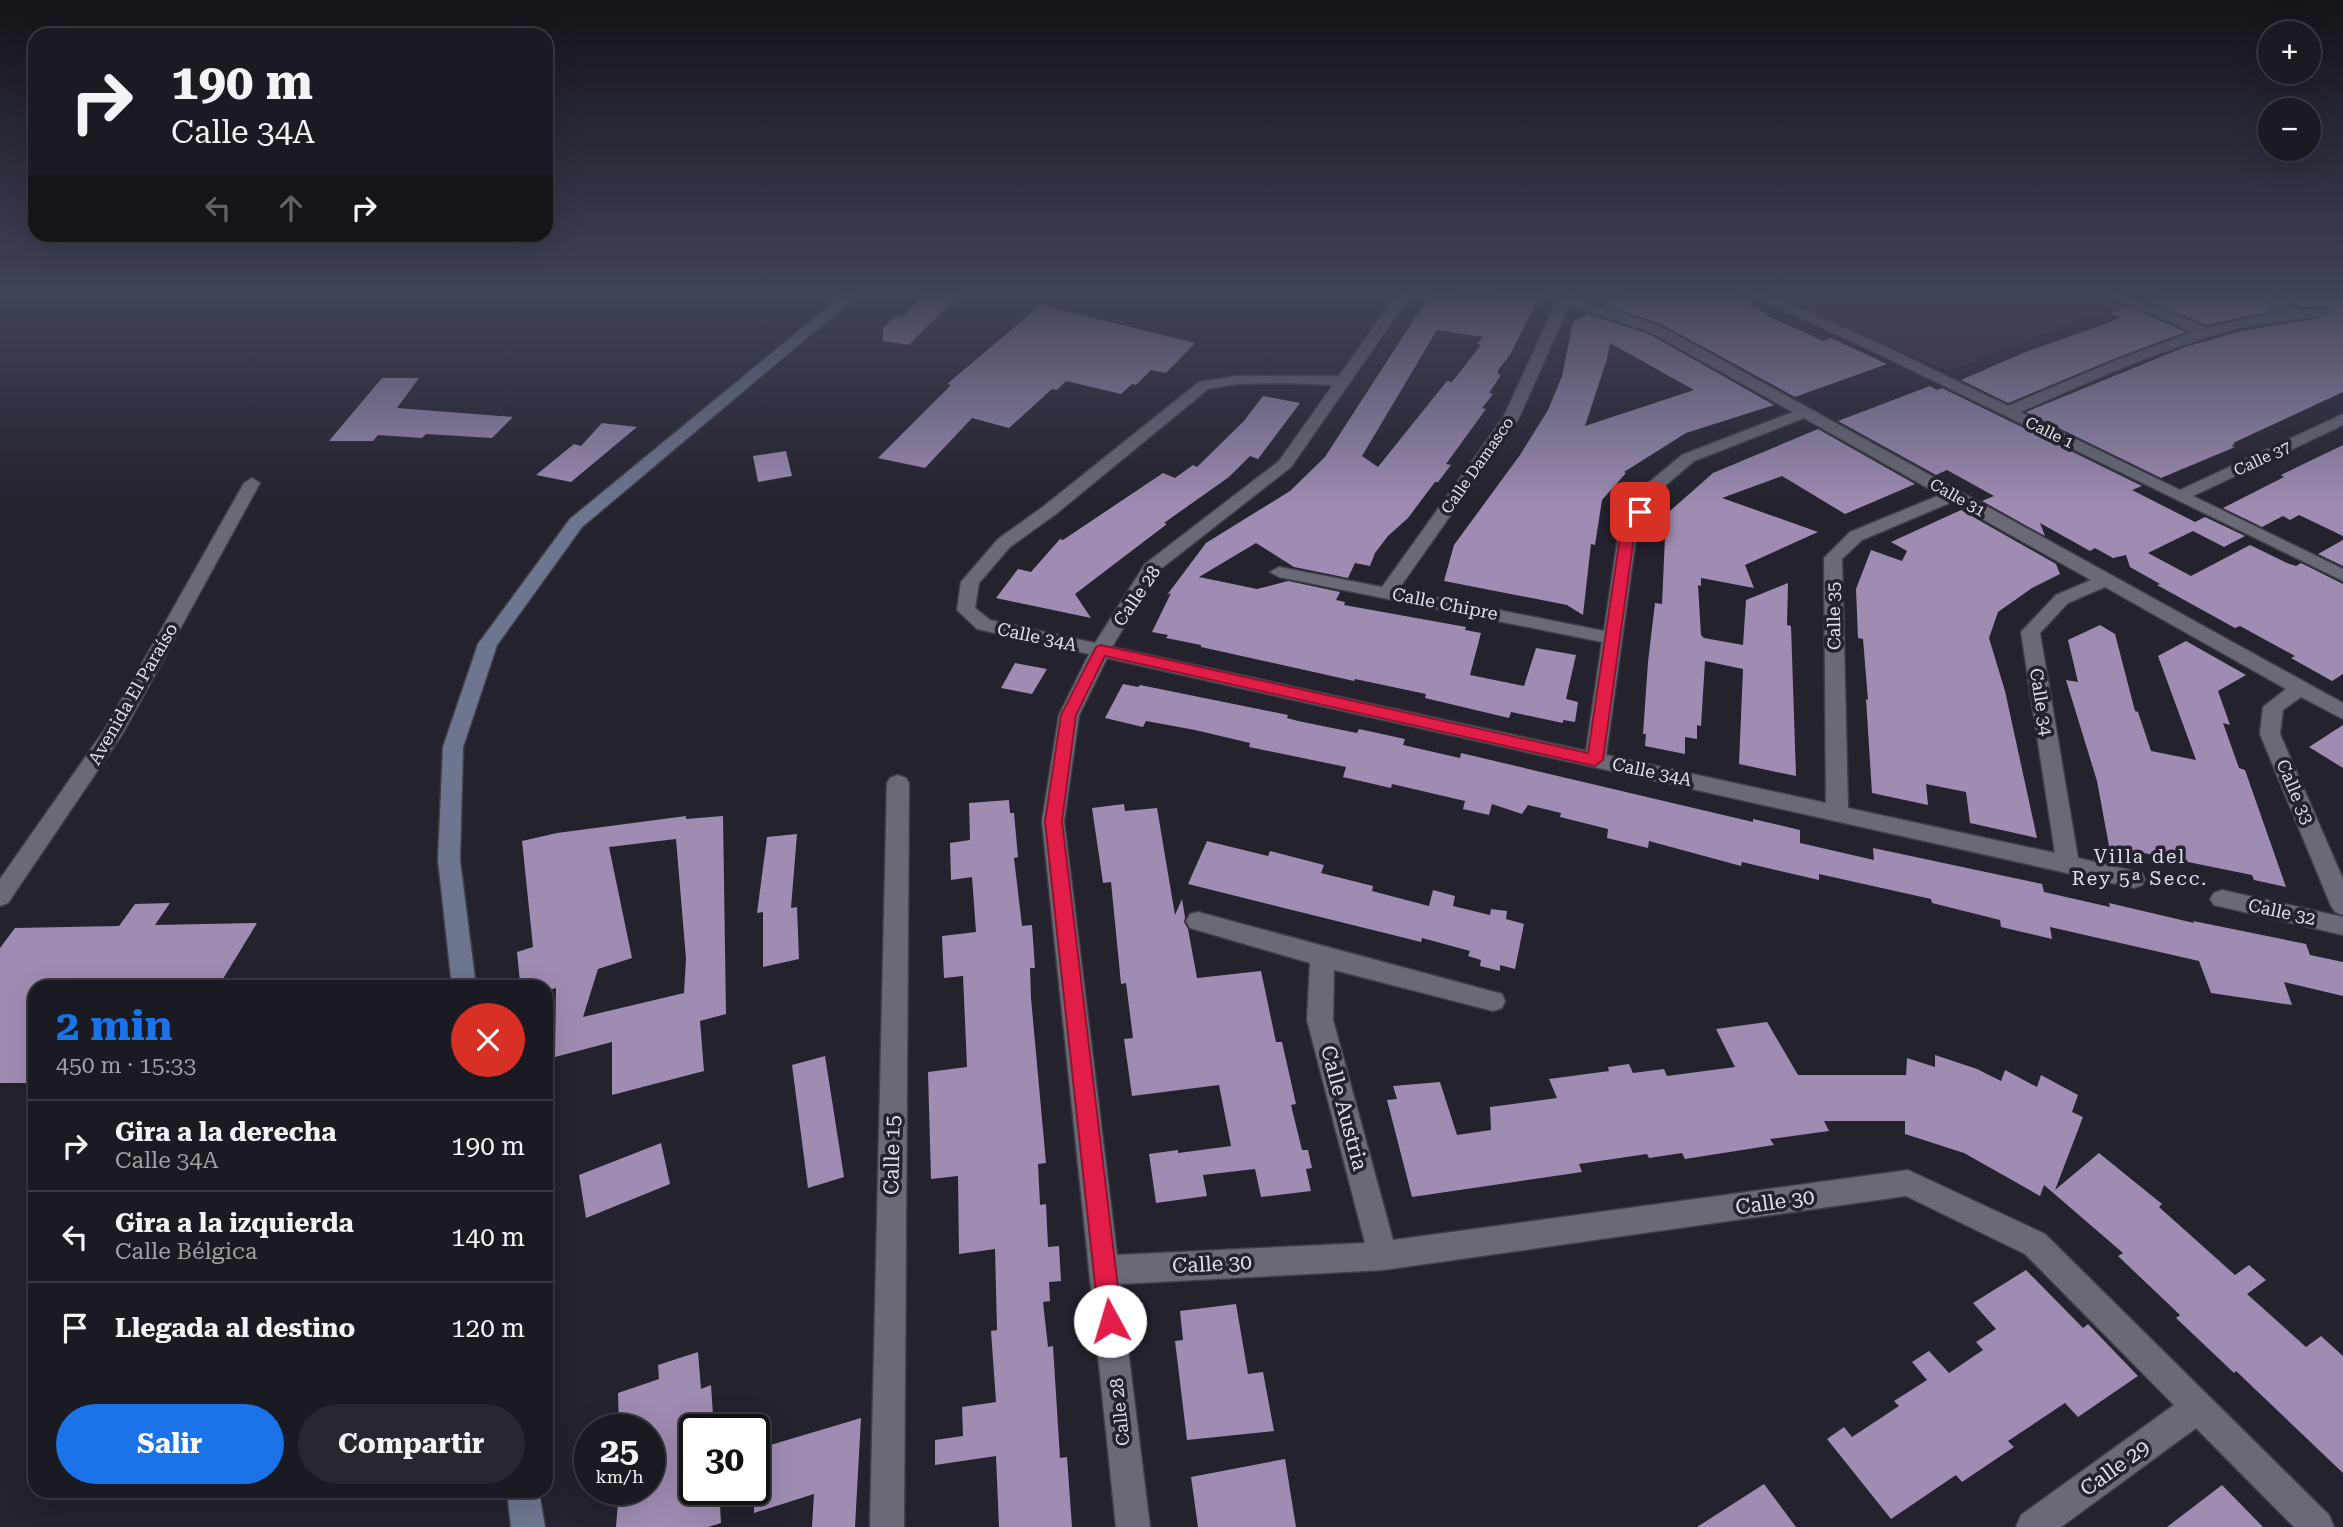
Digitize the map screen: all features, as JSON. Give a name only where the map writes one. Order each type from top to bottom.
[{"type":"main road","points":[[463,980],[449,860],[453,747],[488,644],[576,523],[767,364]]},
{"type":"main road","points":[[524,1498],[528,1527]]},
{"type":"street","name":"Calle 28","points":[[1133,1527],[1053,821],[1069,715],[1101,650],[1151,568],[1285,464],[1355,364]]},
{"type":"street","name":"Calle Damasco","points":[[1387,593],[1511,418],[1537,364]]},
{"type":"street","name":"Calle 31","points":[[1720,364],[2343,712]]},
{"type":"street","name":"Calle 1","points":[[1911,364],[2343,576]]},
{"type":"street","points":[[2008,411],[2124,364]]},
{"type":"street","name":"Calle 34A","points":[[1343,381],[1273,379],[1204,385],[1050,510],[1004,543],[970,582],[966,610],[984,625],[2134,879]]},
{"type":"street","points":[[1595,760],[1627,537],[1653,487],[1688,458],[1807,412]]},
{"type":"street","name":"Calle 37","points":[[2180,496],[2343,419]]},
{"type":"street","name":"Avenida El Paraíso","points":[[0,897],[113,733],[252,483]]},
{"type":"street","name":"Calle 35","points":[[1837,812],[1833,558],[1856,536],[1954,495]]},
{"type":"street","name":"Calle Chipre","points":[[1279,572],[1611,638]]},
{"type":"street","name":"Calle 34","points":[[2068,864],[2030,632],[2062,598],[2106,580]]},
{"type":"street","name":"Calle 33","points":[[2300,688],[2273,707],[2270,734],[2343,906]]},
{"type":"street","name":"Calle 15","points":[[887,1527],[898,783]]},
{"type":"street","name":"Calle 32","points":[[2222,899],[2343,926]]},
{"type":"street","points":[[1198,921],[1322,957],[1493,1001]]},
{"type":"street","name":"Calle Austria","points":[[1322,957],[1321,1020],[1384,1256]]},
{"type":"street","name":"Calle 30","points":[[1105,1270],[1384,1256],[1908,1183],[2035,1244],[2317,1527]]},
{"type":"street","name":"Calle 29","points":[[2033,1527],[2197,1408]]},
{"type":"shaded area","points":[[1932,364],[1966,364],[1948,371]]},
{"type":"building","points":[[970,364],[1174,364],[1166,373],[1151,370],[1136,385],[1132,384],[1121,394],[1066,381],[1057,390],[1052,389],[1009,428],[972,418],[925,468],[878,458],[951,385],[947,384]]},
{"type":"building","points":[[1385,364],[1417,364],[1362,456],[1378,467],[1447,381],[1452,382],[1466,364],[1503,364],[1498,370],[1501,375],[1489,393],[1493,394],[1482,408],[1486,409],[1446,464],[1451,465],[1408,518],[1388,536],[1375,553],[1370,566],[1355,563],[1348,578],[1294,567],[1256,543],[1199,577],[1257,589],[1288,581],[1340,592],[1336,600],[1345,602],[1344,605],[1466,627],[1465,630],[1481,633],[1470,675],[1524,686],[1536,648],[1576,655],[1566,699],[1578,702],[1575,722],[1563,720],[1563,723],[1511,712],[1509,718],[1425,698],[1426,694],[1201,647],[1152,632],[1171,593],[1167,595],[1206,543],[1290,491],[1325,457]]},
{"type":"building","points":[[1564,364],[1605,364],[1585,426],[1694,390],[1648,364],[1702,364],[1774,405],[1686,433],[1624,472],[1626,473],[1602,500],[1595,545],[1591,544],[1583,615],[1567,605],[1444,581],[1454,545],[1520,455],[1548,410]]},
{"type":"building","points":[[1735,364],[1886,364],[1795,397]]},
{"type":"building","points":[[1997,364],[2101,364],[2008,403],[1961,380]]},
{"type":"building","points":[[2143,364],[2343,364],[2343,392],[2233,443],[2235,444],[2231,446],[2235,447],[2161,478],[2026,412]]},
{"type":"building","points":[[382,378],[419,378],[397,408],[513,417],[492,438],[426,434],[422,438],[378,435],[373,441],[329,441]]},
{"type":"building","points":[[1930,386],[1937,390],[1942,388],[2142,486],[2132,490],[2195,522],[2205,517],[2245,536],[2224,547],[2193,531],[2148,553],[2191,576],[2250,545],[2287,563],[2296,566],[2301,563],[2343,584],[2343,674],[2332,681],[2291,658],[2295,656],[2240,626],[2235,628],[2157,585],[2160,584],[2130,567],[2126,555],[2113,558],[2095,548],[2090,551],[2040,523],[2045,536],[1982,501],[1994,496],[1947,470],[1936,475],[1838,421]]},
{"type":"building","points":[[1263,396],[1300,403],[1258,459],[1250,456],[1229,477],[1164,523],[1167,524],[1075,594],[1091,618],[996,598],[1018,569],[1031,572],[1060,539],[1063,540],[1163,473],[1175,478],[1193,465],[1197,467],[1244,421]]},
{"type":"building","points":[[602,423],[637,427],[571,482],[536,475],[574,444],[581,446]]},
{"type":"building","points":[[1818,429],[1915,484],[1845,514],[1782,476],[1722,498],[1818,532],[1745,565],[1754,588],[1701,578],[1701,586],[1698,585],[1701,635],[1704,638],[1743,645],[1746,600],[1788,583],[1787,625],[1791,626],[1796,776],[1739,764],[1743,669],[1705,661],[1701,726],[1697,725],[1697,739],[1685,737],[1685,754],[1645,746],[1646,734],[1643,734],[1648,662],[1655,603],[1662,604],[1665,537],[1669,517],[1662,518],[1713,473]]},
{"type":"building","points":[[2343,445],[2343,536],[2299,515],[2290,520],[2283,516],[2262,527],[2223,508],[2284,477],[2281,475]]},
{"type":"building","points":[[786,451],[792,476],[758,482],[753,456]]},
{"type":"building","points":[[1961,510],[2056,564],[2060,574],[2032,588],[1998,612],[1989,638],[2005,691],[2037,838],[1970,823],[1966,792],[1926,784],[1928,805],[1872,793],[1866,699],[1868,700],[1863,639],[1858,638],[1856,589],[1871,550],[1902,561],[1907,551],[1891,542]]},
{"type":"building","points":[[2343,540],[2343,566],[2318,554]]},
{"type":"building","points":[[2100,625],[2115,634],[2135,711],[2138,712],[2151,751],[2196,760],[2158,656],[2186,641],[2246,675],[2218,691],[2230,725],[2223,723],[2239,768],[2245,770],[2286,887],[2254,880],[2252,875],[2109,846],[2097,781],[2066,680],[2078,682],[2068,640]]},
{"type":"building","points":[[1015,663],[1047,669],[1032,694],[1001,688]]},
{"type":"building","points":[[1123,684],[1138,687],[1140,685],[1288,715],[1287,718],[1298,721],[1357,733],[1359,729],[1405,739],[1403,745],[1460,758],[1461,753],[1753,822],[1753,819],[1800,830],[1800,843],[1874,860],[1873,848],[2042,884],[2044,892],[2110,907],[2109,903],[2194,923],[2193,921],[2306,944],[2310,955],[2343,962],[2343,996],[2284,982],[2292,1005],[2211,993],[2199,961],[2050,927],[2052,939],[2001,927],[2000,920],[1932,903],[1931,899],[1819,874],[1819,880],[1742,862],[1741,866],[1649,841],[1648,848],[1607,838],[1608,829],[1560,817],[1561,813],[1528,805],[1522,814],[1492,804],[1489,815],[1463,809],[1465,801],[1392,784],[1391,788],[1343,777],[1346,767],[1249,747],[1250,743],[1195,730],[1146,721],[1143,727],[1105,718]]},
{"type":"building","points":[[2343,725],[2343,768],[2309,747]]},
{"type":"building","points":[[1009,800],[1010,813],[1014,813],[1018,857],[1014,858],[1022,926],[1032,925],[1035,968],[1030,968],[1031,998],[1046,1163],[1038,1164],[1040,1205],[1046,1204],[1048,1247],[1059,1246],[1061,1281],[1049,1282],[1050,1301],[1043,1302],[1048,1347],[1053,1346],[1060,1458],[1067,1457],[1072,1527],[999,1527],[996,1456],[935,1465],[935,1440],[963,1436],[962,1407],[996,1402],[991,1331],[997,1330],[995,1249],[959,1254],[958,1176],[931,1179],[928,1072],[967,1067],[963,976],[944,978],[942,936],[976,932],[972,877],[951,880],[950,843],[970,840],[969,803]]},
{"type":"building","points":[[1124,804],[1125,811],[1157,808],[1175,915],[1182,899],[1184,922],[1188,929],[1197,978],[1261,971],[1276,1042],[1282,1042],[1296,1104],[1291,1105],[1302,1150],[1308,1150],[1312,1168],[1306,1169],[1311,1191],[1261,1197],[1255,1169],[1203,1175],[1207,1196],[1156,1203],[1149,1154],[1231,1146],[1219,1085],[1132,1096],[1124,1039],[1133,1038],[1126,983],[1121,984],[1111,882],[1103,883],[1092,808]]},
{"type":"building","points":[[686,816],[686,819],[723,816],[726,1014],[700,1021],[704,1071],[612,1095],[612,1042],[555,1057],[556,988],[553,989],[553,980],[520,980],[517,952],[533,947],[522,841],[557,833]],"holes":[[[676,839],[686,959],[684,993],[583,1017],[598,969],[632,958],[609,847]]]},
{"type":"building","points":[[797,834],[791,908],[797,907],[799,959],[763,967],[763,912],[757,913],[767,837]]},
{"type":"building","points":[[1207,841],[1268,856],[1270,851],[1324,865],[1321,873],[1373,886],[1372,891],[1429,906],[1433,890],[1455,896],[1453,906],[1490,915],[1491,909],[1507,911],[1506,919],[1524,924],[1515,969],[1500,965],[1500,971],[1480,966],[1481,960],[1468,956],[1470,951],[1422,938],[1421,942],[1188,884]]},
{"type":"building","points":[[170,903],[155,925],[257,923],[222,980],[28,980],[28,1083],[0,1083],[0,948],[15,928],[119,926],[135,904]]},
{"type":"building","points":[[1767,1022],[1798,1075],[1906,1075],[1907,1058],[1935,1067],[1935,1055],[1977,1069],[2001,1081],[2005,1070],[2037,1087],[2041,1075],[2078,1095],[2072,1112],[2083,1117],[2055,1190],[2099,1153],[2162,1204],[2159,1207],[2235,1275],[2249,1265],[2266,1280],[2247,1294],[2306,1347],[2321,1336],[2343,1356],[2343,1473],[2176,1318],[2180,1315],[2118,1256],[2123,1253],[2044,1185],[2040,1196],[1964,1153],[1905,1134],[1905,1121],[1824,1121],[1829,1131],[1770,1139],[1774,1145],[1685,1159],[1682,1153],[1649,1158],[1647,1154],[1579,1164],[1582,1172],[1412,1197],[1387,1100],[1397,1099],[1393,1086],[1440,1082],[1457,1135],[1491,1130],[1490,1107],[1557,1098],[1549,1079],[1609,1071],[1608,1067],[1629,1064],[1633,1073],[1664,1069],[1667,1076],[1735,1067],[1716,1029]]},
{"type":"building","points":[[825,1056],[844,1177],[808,1188],[792,1065]]},
{"type":"building","points":[[661,1143],[670,1184],[586,1218],[579,1175]]},
{"type":"building","points":[[2026,1270],[2083,1328],[2088,1324],[2138,1376],[2078,1417],[2065,1403],[2008,1441],[2014,1447],[1962,1482],[1956,1475],[1891,1519],[1827,1439],[1844,1427],[1852,1437],[1899,1406],[1894,1401],[1927,1380],[1912,1362],[1929,1351],[1949,1373],[1983,1350],[1976,1342],[1996,1329],[1973,1303]]},
{"type":"building","points":[[1236,1304],[1248,1374],[1263,1372],[1274,1431],[1187,1440],[1175,1341],[1183,1340],[1180,1311]]},
{"type":"building","points":[[698,1352],[701,1389],[711,1385],[713,1414],[679,1414],[679,1505],[720,1505],[721,1523],[708,1527],[616,1527],[618,1505],[665,1505],[665,1414],[619,1414],[618,1393],[659,1379],[658,1365]]},
{"type":"building","points":[[861,1418],[855,1527],[812,1527],[814,1494],[754,1513],[754,1505],[770,1505],[770,1445]]},
{"type":"building","points":[[1285,1459],[1296,1527],[1198,1527],[1191,1477]]},
{"type":"building","points":[[1764,1484],[1796,1527],[1697,1527]]},
{"type":"building","points":[[2222,1485],[2263,1527],[2167,1527]]},
{"type":"district","name":"Villa del Rey 5ª Secc.","points":[[2140,867]]},
{"type":"route","points":[[1110,1321],[1053,821],[1069,715],[1101,650],[1595,760],[1627,537],[1640,512]]}]
